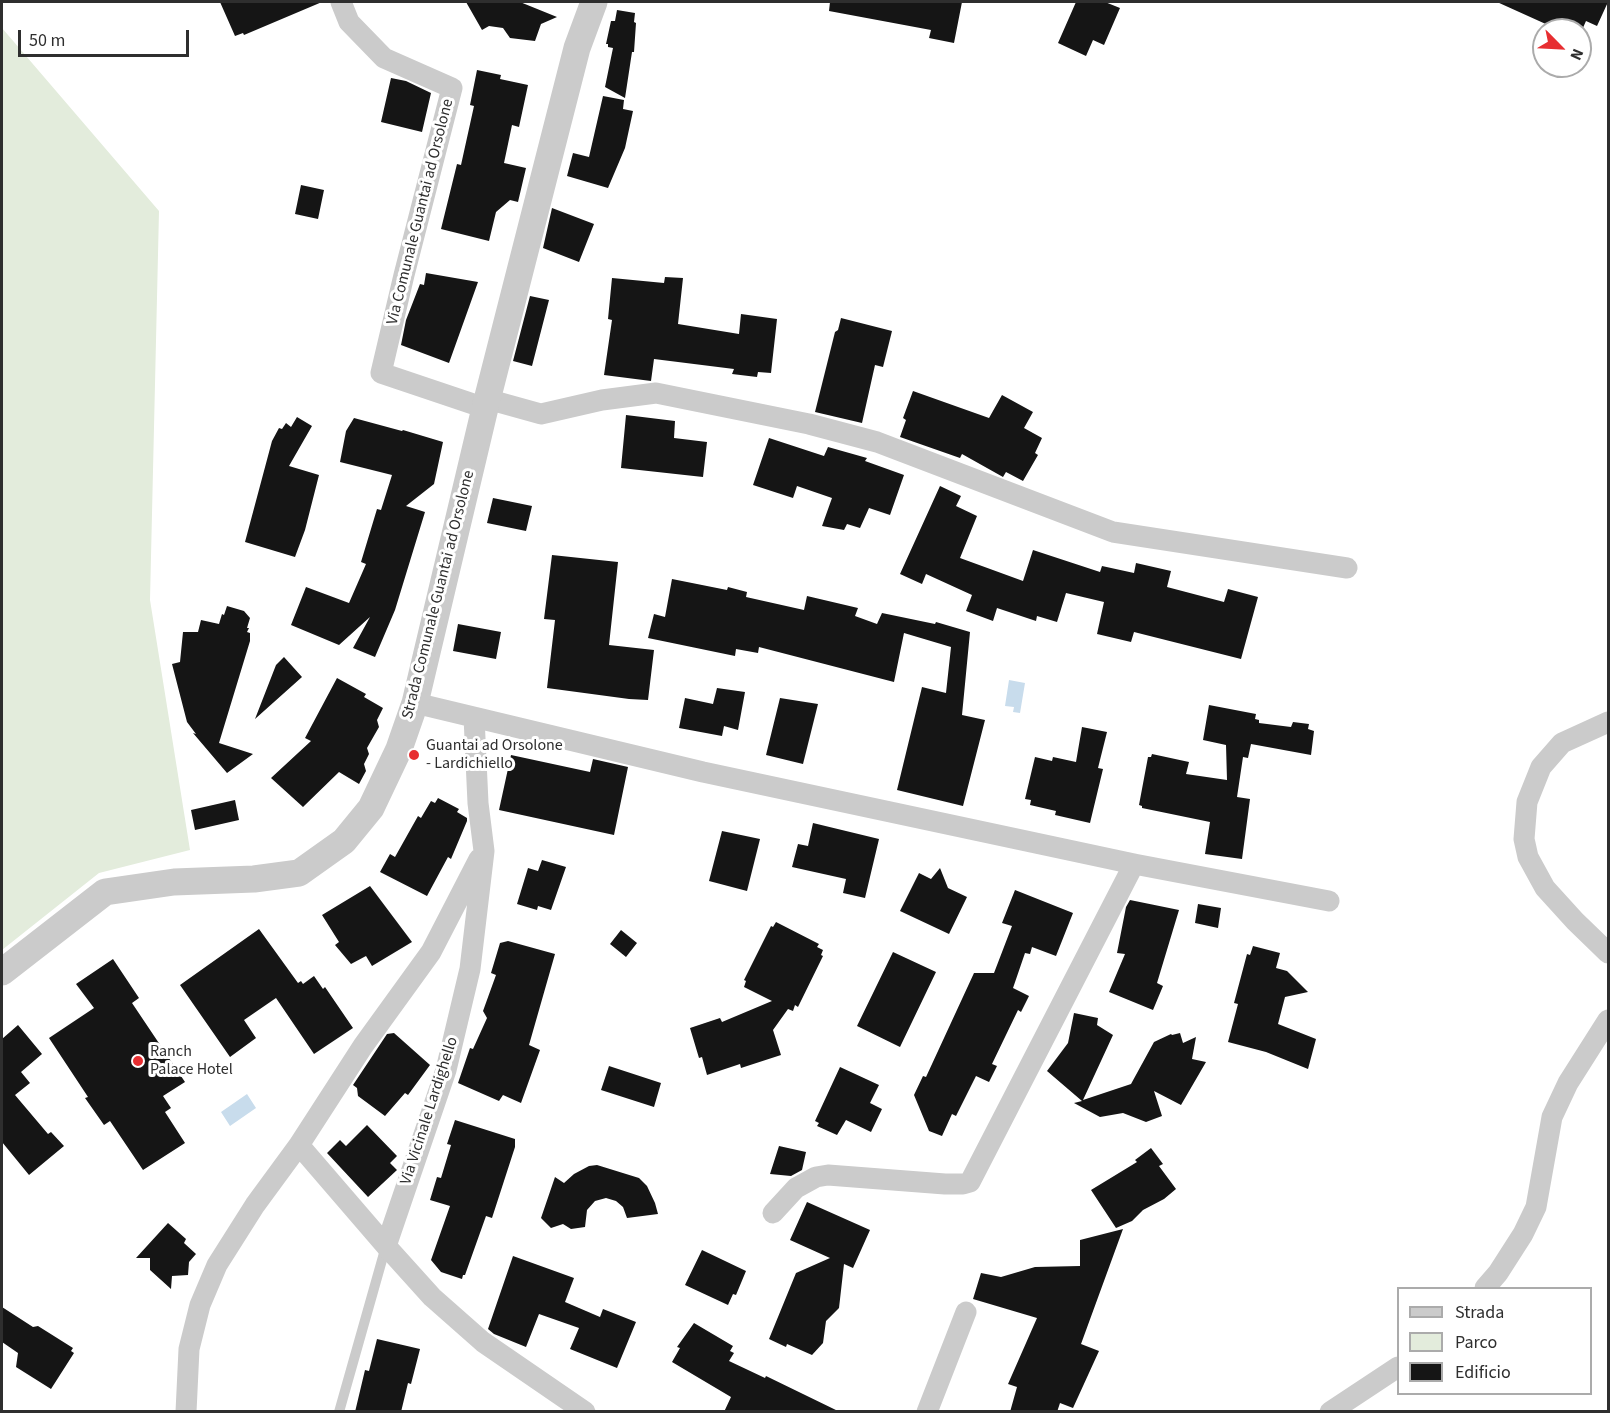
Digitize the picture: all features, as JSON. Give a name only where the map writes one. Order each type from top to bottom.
[{"type":"street","name":"Via Comunale Guantai ad Orsolone","points":[[341,2],[349,22],[384,58],[452,88],[411,243],[381,373],[486,404]]},
{"type":"street","name":"Strada Comunale Guantai ad Orsolone","points":[[2,972],[105,892],[174,882],[254,879],[299,873],[344,841],[371,808],[399,749],[415,703],[486,404],[577,48],[594,2]]},
{"type":"street","points":[[486,404],[541,414],[602,400],[656,393],[809,423],[877,442],[1113,532],[1347,568]]},
{"type":"street","points":[[415,703],[703,772],[1134,864],[1329,902]]},
{"type":"street","name":"Via Vicinale Lardighello","points":[[386,1246],[446,1070],[470,969],[484,851],[478,803],[474,717]]},
{"type":"street","points":[[1608,722],[1562,743],[1541,767],[1527,802],[1524,839],[1527,857],[1545,888],[1608,953]]},
{"type":"street","points":[[186,1412],[189,1349],[200,1305],[217,1265],[363,1046],[431,952],[484,851]]},
{"type":"street","points":[[773,1213],[796,1188],[816,1177],[828,1175],[945,1184],[970,1182],[1134,864]]},
{"type":"street","points":[[1486,1287],[1524,1234],[1536,1207],[1552,1117],[1568,1083],[1608,1020]]},
{"type":"street","points":[[299,1145],[432,1298],[483,1342],[585,1412]]},
{"type":"street","points":[[927,1412],[966,1312]]},
{"type":"street","points":[[1330,1412],[1397,1368]]},
{"type":"lane","points":[[339,1412],[386,1246]]},
{"type":"green space","points":[[2,28],[159,211],[150,600],[190,850],[99,873],[2,950]]},
{"type":"water","points":[[1009,680],[1025,683],[1020,713],[1013,712],[1014,707],[1005,706]]},
{"type":"water","points":[[247,1094],[256,1108],[230,1126],[221,1112]]},
{"type":"building","points":[[220,2],[322,2],[244,35],[243,33],[235,36]]},
{"type":"building","points":[[466,2],[520,2],[557,17],[541,24],[535,41],[510,38],[503,28],[489,26],[482,30]]},
{"type":"building","points":[[830,2],[962,2],[954,43],[929,38],[931,30],[829,11]]},
{"type":"building","points":[[1076,2],[1105,2],[1120,8],[1104,45],[1093,40],[1086,56],[1058,43]]},
{"type":"building","points":[[1497,2],[1608,2],[1597,26],[1592,24],[1592,18],[1532,18]]},
{"type":"building","points":[[617,10],[635,13],[634,22],[636,23],[634,52],[632,52],[625,98],[605,87],[613,48],[606,44],[611,21],[615,21]]},
{"type":"building","points":[[477,70],[501,75],[500,79],[528,85],[519,127],[512,125],[504,163],[526,168],[518,202],[510,200],[496,212],[489,241],[441,229],[457,164],[461,165],[474,106],[470,105]]},
{"type":"building","points":[[391,78],[406,81],[431,93],[422,132],[381,122]]},
{"type":"building","points":[[603,96],[624,100],[623,109],[633,111],[625,148],[608,188],[567,176],[573,153],[589,157]]},
{"type":"building","points":[[301,185],[324,190],[318,219],[295,214]]},
{"type":"building","points":[[552,208],[594,224],[579,262],[543,248]]},
{"type":"building","points":[[426,273],[478,282],[449,363],[401,345],[406,320],[420,284],[424,285]]},
{"type":"building","points":[[665,277],[683,278],[678,324],[739,334],[741,314],[777,319],[771,373],[758,372],[757,377],[732,374],[734,369],[654,359],[651,381],[604,375],[612,320],[608,319],[612,278],[664,283]]},
{"type":"building","points":[[530,296],[549,300],[532,366],[513,361]]},
{"type":"building","points":[[841,318],[892,331],[883,367],[875,365],[862,423],[815,412],[835,332],[838,330]]},
{"type":"building","points":[[913,391],[989,418],[1002,395],[1033,412],[1024,428],[1042,438],[1035,453],[1038,455],[1023,481],[1006,472],[1003,477],[962,454],[960,458],[900,437],[906,420],[903,418]]},
{"type":"building","points":[[626,415],[675,421],[674,438],[707,442],[703,477],[621,468]]},
{"type":"building","points":[[297,417],[312,426],[289,466],[319,475],[305,530],[295,557],[245,542],[272,441],[279,428],[282,429],[286,423],[291,427]]},
{"type":"building","points":[[354,418],[443,442],[434,484],[406,506],[425,512],[395,610],[375,657],[353,648],[370,617],[339,645],[291,625],[306,587],[349,603],[366,564],[361,562],[377,509],[381,510],[392,475],[340,462],[346,431]]},
{"type":"building","points":[[769,438],[824,456],[828,447],[867,458],[865,461],[904,475],[890,515],[869,508],[860,528],[847,524],[844,530],[822,526],[832,498],[797,486],[793,498],[753,485]]},
{"type":"building","points":[[940,486],[961,496],[956,506],[977,516],[960,558],[1023,581],[1033,550],[1100,572],[1102,566],[1134,573],[1136,563],[1171,571],[1167,587],[1224,602],[1228,589],[1258,597],[1241,659],[1134,632],[1131,642],[1097,634],[1104,602],[1066,593],[1057,622],[1037,616],[1036,621],[997,608],[993,621],[966,611],[972,595],[926,574],[922,584],[900,574]]},
{"type":"building","points":[[493,498],[532,506],[526,531],[487,523]]},
{"type":"building","points":[[552,555],[618,562],[609,645],[654,650],[648,700],[547,688],[555,620],[544,619]]},
{"type":"building","points":[[672,579],[727,590],[728,587],[747,592],[746,597],[804,610],[807,596],[858,608],[855,616],[877,624],[882,613],[935,624],[936,622],[970,632],[962,715],[985,720],[963,806],[897,790],[922,687],[946,693],[951,647],[904,633],[894,682],[759,647],[758,653],[736,649],[735,656],[648,638],[654,614],[665,617]]},
{"type":"building","points":[[227,606],[244,611],[250,618],[247,632],[250,633],[250,641],[219,743],[253,754],[227,773],[193,733],[196,734],[187,722],[172,664],[180,662],[183,632],[198,632],[201,620],[219,624]]},
{"type":"building","points":[[458,624],[501,632],[496,659],[453,651]]},
{"type":"building","points":[[284,657],[302,677],[255,719],[276,665]]},
{"type":"building","points":[[337,678],[366,694],[364,697],[383,708],[377,720],[379,727],[367,748],[369,754],[364,764],[366,771],[359,784],[339,772],[303,807],[271,778],[311,741],[305,738]]},
{"type":"building","points":[[717,688],[745,692],[738,730],[724,726],[722,736],[679,728],[685,698],[713,704]]},
{"type":"building","points":[[780,698],[818,704],[803,764],[766,755]]},
{"type":"building","points":[[1209,705],[1256,714],[1255,719],[1259,720],[1259,723],[1291,727],[1293,722],[1309,724],[1308,729],[1314,731],[1311,755],[1251,744],[1248,758],[1243,757],[1237,797],[1250,799],[1242,859],[1205,854],[1210,822],[1142,808],[1139,805],[1148,757],[1152,754],[1189,762],[1186,774],[1227,780],[1226,745],[1203,740]]},
{"type":"building","points":[[1082,727],[1107,732],[1098,768],[1103,769],[1090,823],[1055,815],[1056,811],[1030,805],[1031,800],[1025,799],[1035,757],[1052,761],[1053,757],[1076,762]]},
{"type":"building","points":[[511,755],[590,772],[593,759],[628,767],[614,835],[499,810]]},
{"type":"building","points":[[438,798],[459,809],[457,812],[467,818],[467,821],[451,859],[448,857],[427,896],[380,872],[390,854],[395,857],[418,816],[421,818],[431,801],[435,803]]},
{"type":"building","points":[[235,800],[239,820],[195,830],[191,810]]},
{"type":"building","points":[[813,823],[879,839],[865,898],[843,893],[846,879],[792,867],[798,844],[808,846]]},
{"type":"building","points":[[722,831],[760,839],[747,891],[709,881]]},
{"type":"building","points":[[542,860],[566,867],[551,910],[538,906],[537,910],[517,904],[528,868],[538,871]]},
{"type":"building","points":[[940,868],[948,888],[967,897],[949,934],[900,911],[919,873],[931,879]]},
{"type":"building","points":[[370,886],[412,942],[372,966],[366,956],[351,964],[335,945],[339,942],[322,915]]},
{"type":"building","points":[[1015,890],[1073,913],[1056,956],[1032,947],[1030,954],[1025,953],[1013,988],[1029,996],[1021,1012],[1018,1010],[992,1064],[997,1066],[989,1082],[976,1076],[956,1116],[952,1114],[942,1136],[929,1131],[914,1095],[923,1076],[926,1077],[974,973],[994,973],[1012,926],[1002,923]]},
{"type":"building","points":[[1130,900],[1179,910],[1157,983],[1163,986],[1153,1010],[1109,992],[1125,954],[1117,953],[1126,907]]},
{"type":"building","points":[[1198,904],[1221,908],[1218,928],[1195,923]]},
{"type":"building","points":[[776,922],[819,944],[817,947],[823,950],[821,955],[823,956],[798,1007],[795,1005],[793,1011],[788,1009],[773,1030],[781,1055],[741,1068],[740,1064],[707,1075],[690,1028],[720,1018],[722,1022],[772,1001],[744,987],[746,981],[744,980],[771,926],[773,927]]},
{"type":"building","points":[[259,929],[298,983],[301,981],[303,984],[314,976],[323,989],[325,987],[353,1028],[314,1054],[276,998],[244,1020],[256,1038],[230,1057],[180,985]]},
{"type":"building","points":[[621,930],[637,943],[626,957],[610,944]]},
{"type":"building","points":[[508,941],[555,954],[529,1045],[540,1050],[521,1103],[503,1095],[499,1101],[458,1083],[470,1048],[473,1049],[487,1018],[483,1011],[496,975],[491,973],[500,943]]},
{"type":"building","points":[[1253,946],[1280,953],[1276,968],[1287,971],[1308,992],[1285,997],[1278,1024],[1316,1039],[1308,1069],[1266,1052],[1228,1042],[1238,1004],[1234,1003],[1247,954],[1250,955]]},
{"type":"building","points":[[893,952],[936,972],[900,1047],[857,1026]]},
{"type":"building","points":[[113,959],[139,998],[132,1003],[185,1082],[163,1096],[171,1108],[165,1112],[185,1143],[143,1170],[110,1121],[104,1125],[49,1038],[94,1008],[76,984]]},
{"type":"building","points":[[1074,1013],[1098,1018],[1097,1025],[1113,1035],[1083,1100],[1131,1084],[1154,1042],[1171,1034],[1180,1033],[1183,1043],[1196,1037],[1192,1059],[1206,1062],[1181,1105],[1154,1091],[1162,1116],[1146,1122],[1123,1113],[1100,1117],[1074,1103],[1082,1101],[1047,1071],[1068,1043]]},
{"type":"building","points":[[18,1025],[42,1054],[21,1072],[30,1083],[15,1095],[48,1134],[51,1132],[64,1146],[29,1175],[2,1142],[2,1039]]},
{"type":"building","points":[[394,1033],[430,1065],[408,1095],[405,1093],[385,1116],[358,1096],[357,1088],[353,1085],[387,1034]]},
{"type":"building","points":[[609,1066],[661,1083],[654,1107],[601,1090]]},
{"type":"building","points":[[840,1067],[879,1085],[870,1103],[882,1109],[871,1132],[846,1120],[837,1135],[817,1126],[819,1123],[815,1121]]},
{"type":"building","points":[[455,1120],[515,1139],[515,1147],[492,1218],[486,1216],[462,1279],[441,1272],[431,1260],[450,1206],[430,1200],[437,1177],[441,1178],[451,1145],[447,1144]]},
{"type":"building","points":[[367,1125],[397,1156],[390,1163],[397,1170],[368,1197],[327,1153],[340,1140],[346,1146]]},
{"type":"building","points":[[779,1146],[806,1152],[802,1170],[791,1176],[770,1174]]},
{"type":"building","points":[[1151,1148],[1163,1164],[1159,1166],[1176,1189],[1164,1199],[1143,1210],[1132,1221],[1116,1228],[1091,1190],[1137,1162],[1135,1160]]},
{"type":"building","points":[[597,1165],[639,1178],[647,1186],[658,1214],[627,1218],[623,1207],[616,1201],[606,1198],[595,1201],[587,1210],[585,1227],[571,1229],[563,1224],[551,1228],[541,1218],[555,1177],[564,1183],[574,1174],[589,1166]]},
{"type":"building","points":[[807,1202],[870,1230],[853,1268],[844,1264],[839,1308],[826,1321],[823,1343],[812,1355],[769,1339],[796,1273],[830,1258],[790,1240]]},
{"type":"building","points":[[168,1223],[186,1239],[184,1243],[196,1254],[189,1262],[188,1275],[172,1276],[171,1289],[150,1270],[150,1258],[136,1258]]},
{"type":"building","points":[[1123,1229],[1081,1344],[1099,1351],[1073,1408],[1060,1403],[1057,1412],[1010,1412],[1017,1387],[1008,1384],[1037,1318],[973,1299],[981,1273],[1001,1277],[1035,1267],[1080,1266],[1080,1240]]},
{"type":"building","points":[[702,1250],[746,1271],[736,1295],[733,1294],[728,1305],[685,1285]]},
{"type":"building","points":[[513,1256],[574,1278],[565,1302],[600,1317],[603,1309],[636,1322],[617,1368],[570,1349],[579,1328],[539,1314],[526,1347],[494,1334],[488,1329]]},
{"type":"building","points":[[2,1307],[33,1327],[38,1326],[73,1348],[71,1351],[74,1353],[51,1389],[16,1367],[18,1353],[2,1342]]},
{"type":"building","points":[[694,1323],[733,1346],[730,1351],[734,1353],[729,1361],[765,1378],[766,1376],[840,1412],[724,1412],[731,1397],[672,1362],[680,1348],[677,1347]]},
{"type":"building","points":[[377,1339],[420,1349],[401,1412],[355,1412],[365,1370],[369,1371]]},
{"type":"place","name":"Guantai ad Orsolone - Lardichiello","points":[[414,755]]},
{"type":"place","name":"Ranch Palace Hotel","points":[[138,1061]]}]
